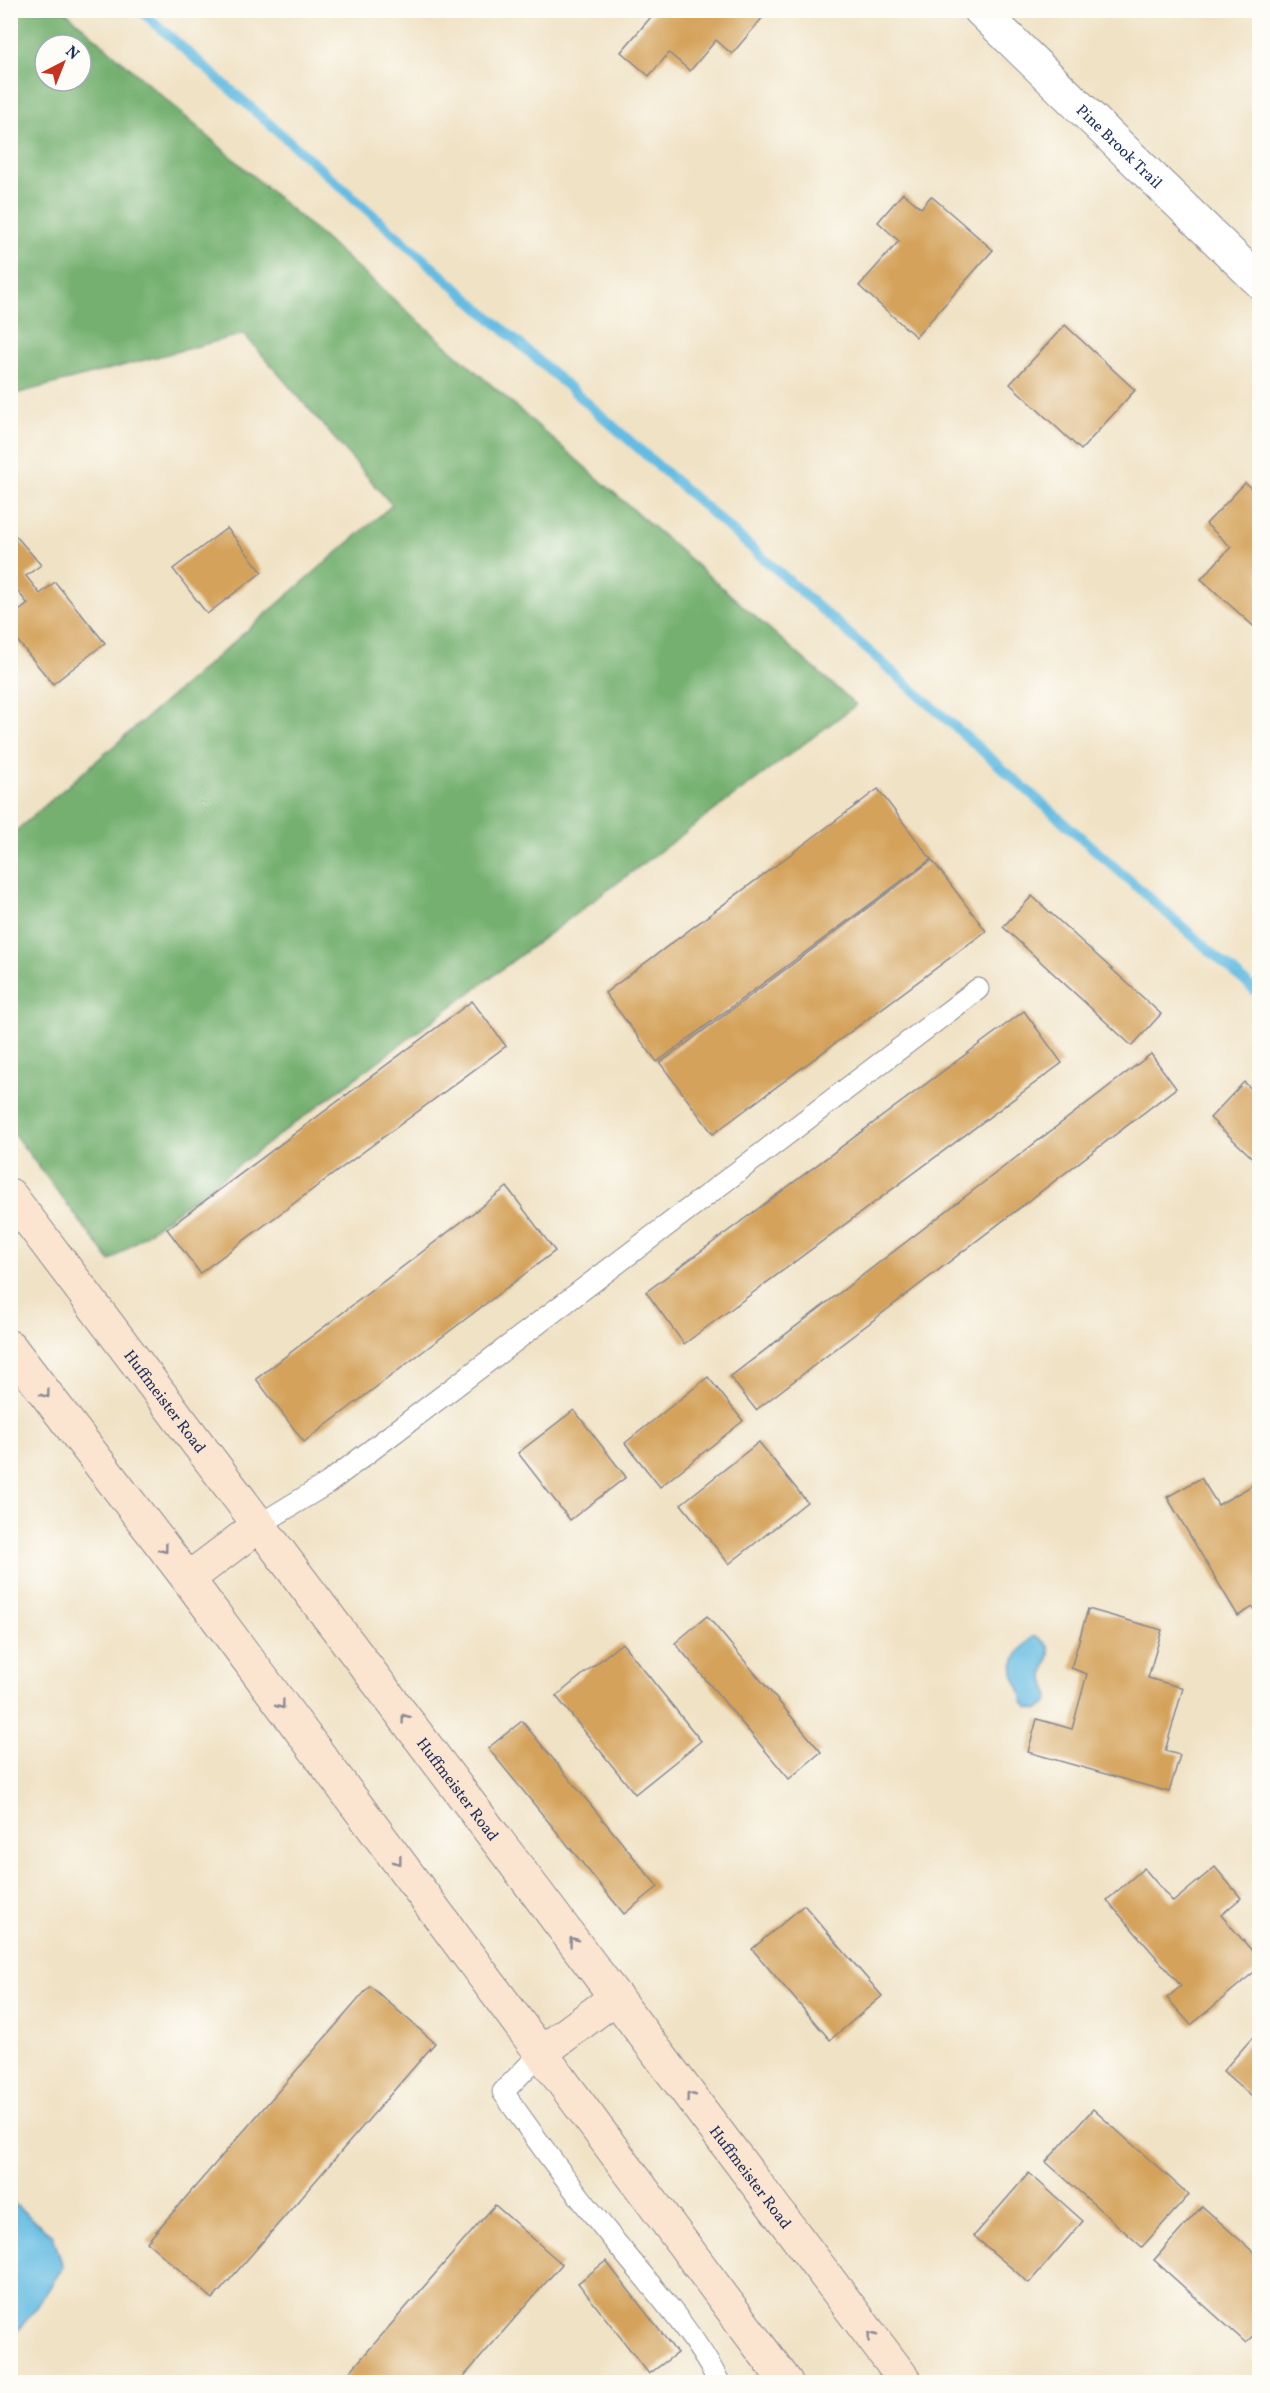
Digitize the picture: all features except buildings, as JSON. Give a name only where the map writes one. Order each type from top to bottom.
[{"type":"main road","name":"Huffmeister Road","points":[[10,1195],[906,2382]]},
{"type":"main road","points":[[10,1347],[188,1579],[786,2382]]},
{"type":"main road","points":[[188,1579],[259,1525]]},
{"type":"main road","points":[[541,2053],[616,1997]]},
{"type":"street","name":"Pine Brook Trail","points":[[980,10],[1260,282]]},
{"type":"lane","points":[[259,1525],[328,1483],[978,989]]},
{"type":"lane","points":[[541,2053],[503,2092],[578,2195],[667,2305],[708,2361],[719,2382]]},
{"type":"green space","points":[[11,11],[65,11],[90,33],[33,33],[33,93],[93,93],[93,36],[856,705],[110,1261],[11,1130],[11,835],[392,505],[244,334],[11,395]]},
{"type":"water","points":[[1032,1637],[1036,1637],[1048,1646],[1049,1651],[1044,1678],[1049,1699],[1037,1710],[1028,1707],[1022,1701],[1021,1692],[1013,1673],[1017,1656]]},
{"type":"water","points":[[11,2201],[53,2236],[63,2267],[37,2307],[11,2339]]},
{"type":"waterway","points":[[140,10],[1260,995]]}]
